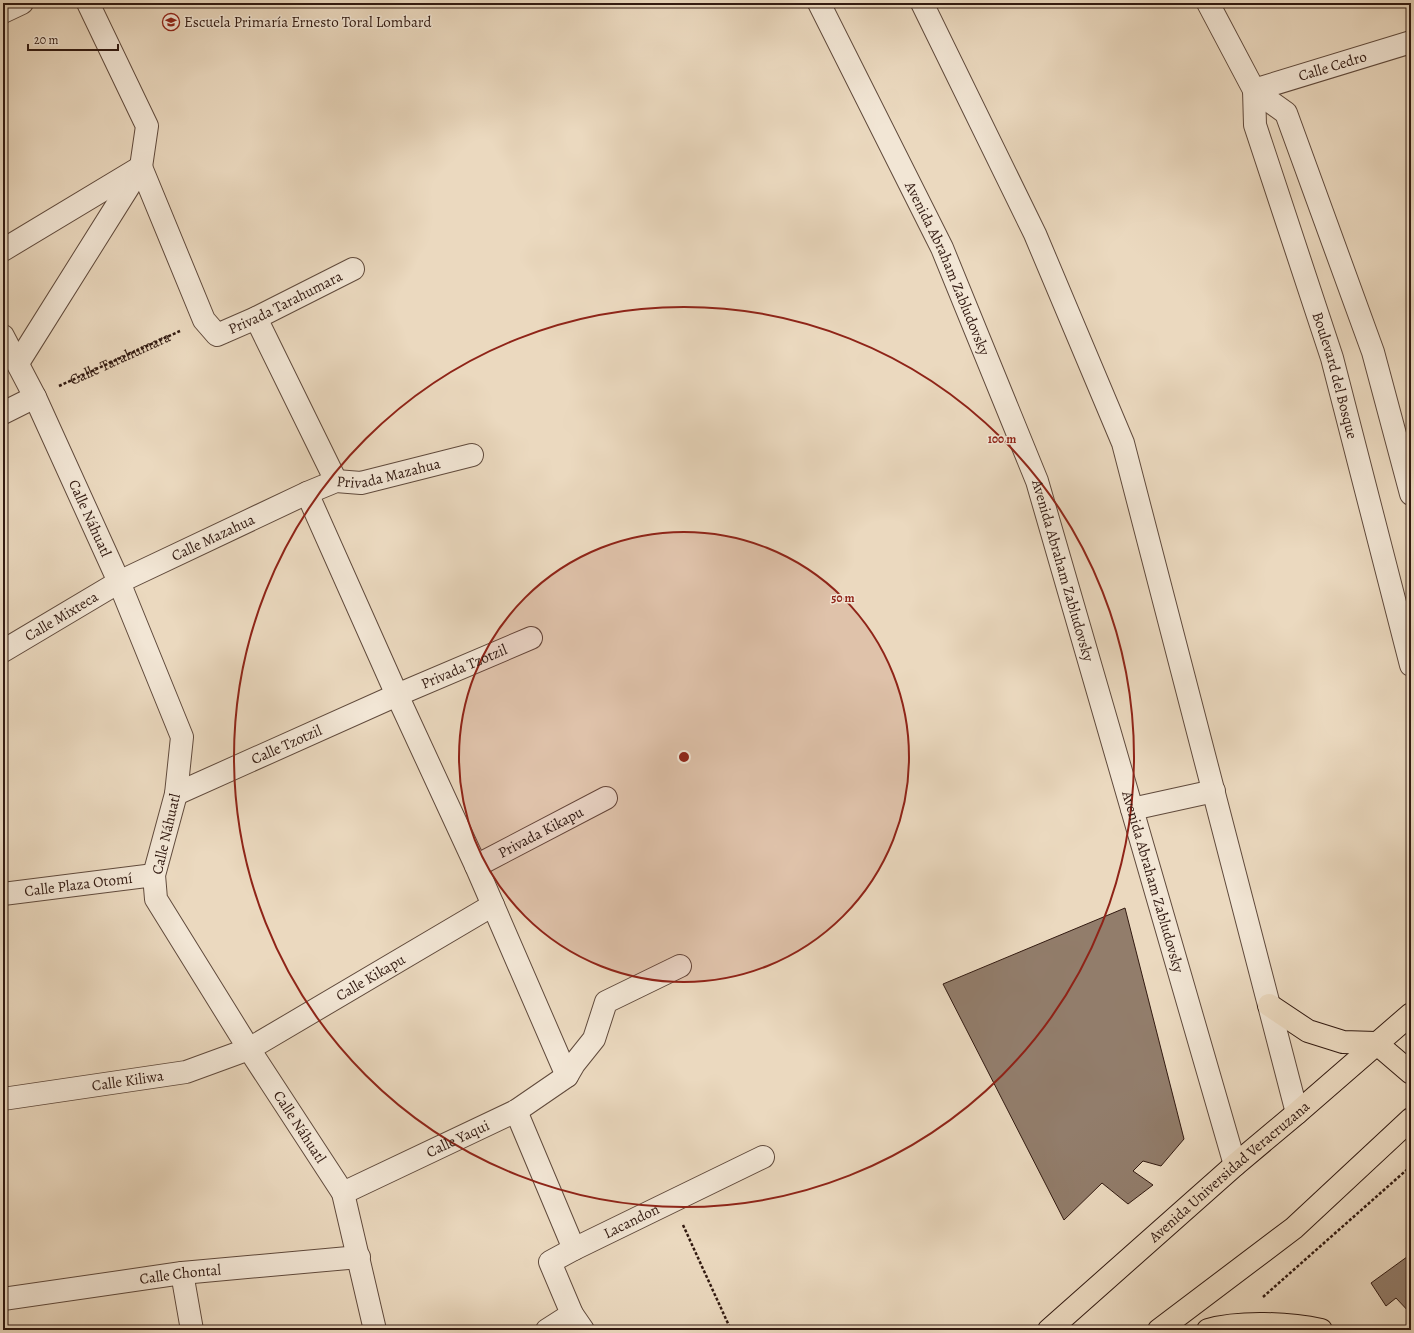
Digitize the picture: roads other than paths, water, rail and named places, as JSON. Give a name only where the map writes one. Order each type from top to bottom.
[{"type":"main road","points":[[1269,1005],[1308,1032],[1343,1042],[1376,1043],[1411,1073]]},
{"type":"main road","name":"Avenida Universidad Veracruzana","points":[[1049,1330],[1235,1165],[1411,1014]]},
{"type":"main road","points":[[1159,1330],[1294,1228],[1411,1119]]},
{"type":"main road","points":[[1208,1330],[1221,1326],[1267,1324],[1320,1330]]},
{"type":"street","points":[[3,12],[22,3]]},
{"type":"street","points":[[18,363],[141,167],[147,126],[88,3]]},
{"type":"street","name":"Avenida Abraham Zabludovsky","points":[[819,3],[942,248],[1037,481],[1235,1165]]},
{"type":"street","points":[[922,3],[1035,234],[1123,443],[1297,1113]]},
{"type":"street","name":"Boulevard del Bosque","points":[[1208,3],[1254,90],[1255,125],[1332,358],[1411,665]]},
{"type":"street","name":"Calle Cedro","points":[[1254,90],[1411,42]]},
{"type":"street","name":"Boulevard del Bosque","points":[[1254,90],[1286,113],[1373,352],[1411,494]]},
{"type":"street","points":[[3,250],[141,167]]},
{"type":"street","name":"Privada Tarahumara","points":[[141,167],[210,327],[256,318],[353,269]]},
{"type":"street","points":[[256,318],[336,481]]},
{"type":"street","name":"Calle Náhuatl","points":[[3,336],[35,397],[120,582],[182,737],[176,794],[154,875],[156,899],[249,1049],[343,1193],[376,1330]]},
{"type":"street","points":[[3,413],[35,397]]},
{"type":"street","name":"Privada Mazahua","points":[[307,493],[336,481],[361,483],[472,455]]},
{"type":"street","points":[[307,493],[397,695],[476,866],[567,1076]]},
{"type":"street","name":"Calle Mazahua","points":[[120,582],[307,493]]},
{"type":"street","name":"Calle Mixteca","points":[[3,651],[120,582]]},
{"type":"street","name":"Privada Tzotzil","points":[[397,695],[531,638]]},
{"type":"street","name":"Calle Tzotzil","points":[[176,794],[397,695]]},
{"type":"street","points":[[1132,809],[1214,791]]},
{"type":"street","name":"Privada Kikapu","points":[[476,866],[606,798]]},
{"type":"street","name":"Calle Plaza Otomí","points":[[3,894],[154,875]]},
{"type":"street","name":"Calle Kikapu","points":[[249,1049],[493,905]]},
{"type":"street","points":[[567,1076],[574,1064],[594,1039],[606,1002],[680,966]]},
{"type":"street","name":"Calle Kiliwa","points":[[3,1099],[186,1072],[249,1049]]},
{"type":"street","name":"Calle Yaqui","points":[[343,1193],[516,1111],[567,1076]]},
{"type":"street","points":[[516,1111],[574,1249]]},
{"type":"street","name":"Lacandon","points":[[577,1322],[550,1262],[763,1157]]},
{"type":"street","name":"Calle Chontal","points":[[3,1299],[182,1273],[359,1257]]},
{"type":"street","points":[[182,1273],[192,1330]]},
{"type":"street","points":[[547,1330],[577,1322]]},
{"type":"place","name":"Escuela Primaría Ernesto Toral Lombard","points":[[171,22]]}]
